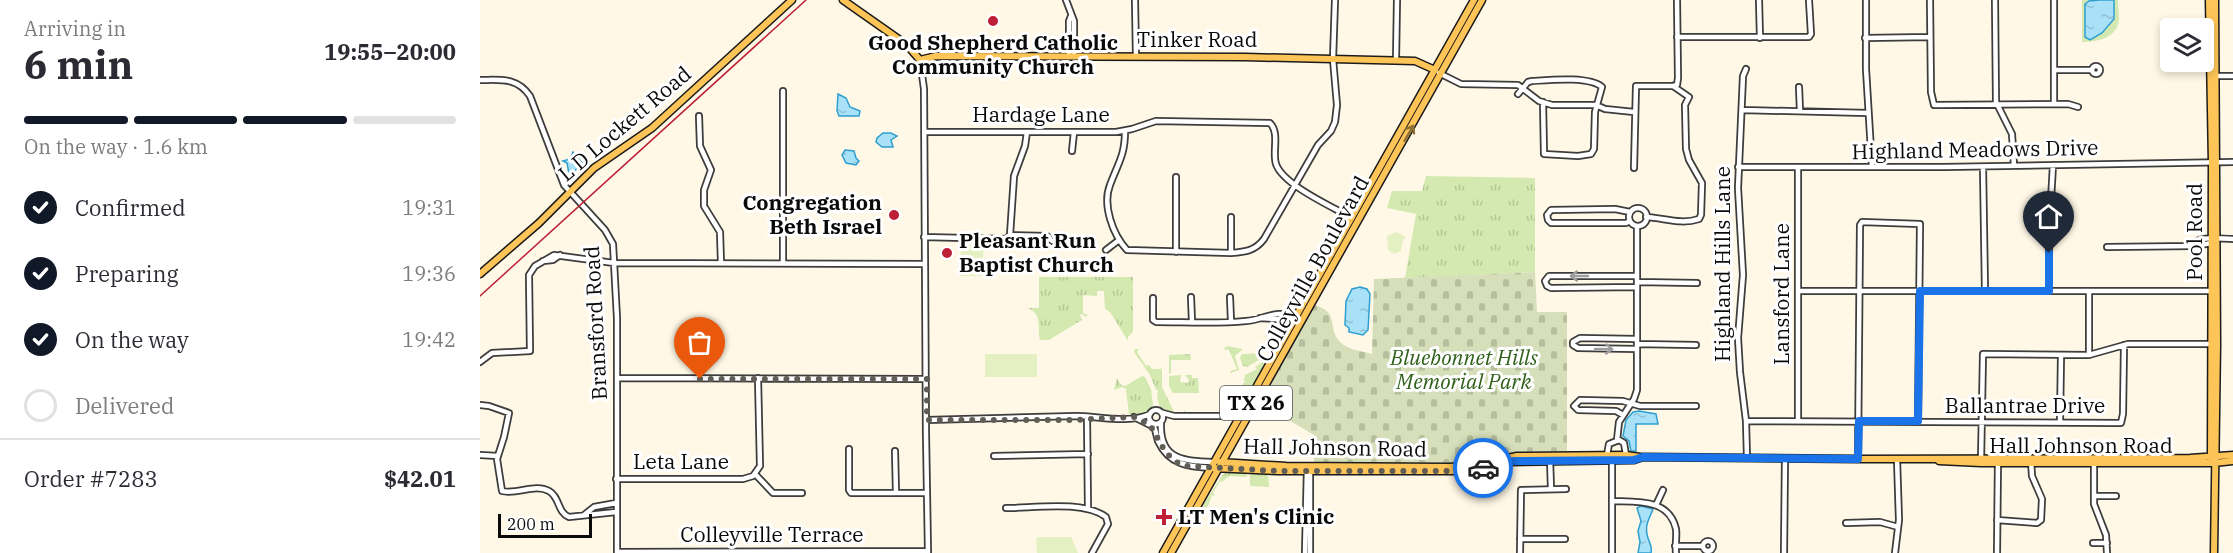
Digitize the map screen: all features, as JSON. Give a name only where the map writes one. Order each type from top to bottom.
[{"type":"main road","name":"L D Lockett Road","points":[[480,274],[539,223],[594,168],[652,128],[792,0]]},
{"type":"main road","points":[[843,0],[907,45],[920,60]]},
{"type":"main road","name":"Colleyville Boulevard","points":[[1163,553],[1395,157],[1474,0]]},
{"type":"main road","name":"Colleyville Boulevard","points":[[1171,553],[1221,465],[1352,218],[1388,154],[1482,0]]},
{"type":"main road","name":"Pool Road","points":[[2209,0],[2214,163],[2214,553]]},
{"type":"main road","name":"Pool Road","points":[[2212,76],[2215,0]]},
{"type":"main road","name":"Tinker Road","points":[[920,60],[942,56],[1396,60],[1415,61],[1438,72]]},
{"type":"main road","points":[[1388,154],[1395,157]]},
{"type":"main road","name":"Hall Johnson Road","points":[[1610,458],[1626,455],[1640,458],[1929,459],[1946,462],[2214,459],[2233,461]]},
{"type":"main road","name":"Hall Johnson Road","points":[[2214,459],[2233,455]]},
{"type":"main road","name":"Hall Johnson Road","points":[[1221,465],[1271,471],[1309,468],[1470,466],[1504,458],[1634,460],[1640,458]]},
{"type":"main road","name":"Hall Johnson Road","points":[[1213,465],[1309,468]]},
{"type":"main road","points":[[1271,471],[1286,466]]},
{"type":"street","points":[[1066,0],[1071,16],[1069,21],[1071,57]]},
{"type":"street","points":[[1135,0],[1136,57]]},
{"type":"street","points":[[1125,131],[1125,148],[1109,186],[1108,197],[1112,223],[1119,240],[1129,251],[1231,253],[1250,251],[1260,244],[1294,184],[1335,122],[1337,105],[1333,59],[1335,0]]},
{"type":"street","points":[[1396,0],[1396,60]]},
{"type":"street","points":[[1634,168],[1636,86],[1677,85],[1677,0]]},
{"type":"street","points":[[1759,0],[1760,38]]},
{"type":"street","points":[[1677,37],[1809,37],[1811,34],[1809,0]]},
{"type":"street","points":[[1866,0],[1865,38],[1872,167]]},
{"type":"street","points":[[1930,0],[1931,92],[1934,105],[2054,104],[2078,107]]},
{"type":"street","points":[[1995,0],[1997,104],[2011,130],[2014,166]]},
{"type":"street","points":[[2054,0],[2054,104]]},
{"type":"street","points":[[1865,38],[1930,37]]},
{"type":"street","points":[[920,60],[924,89],[925,132],[928,552]]},
{"type":"street","name":"Highland Hills Lane","points":[[1746,69],[1743,76],[1738,167],[1743,266],[1739,359],[1746,421],[1747,458]]},
{"type":"street","points":[[2054,70],[2091,70]]},
{"type":"street","points":[[1438,72],[1461,84],[1518,85],[1543,102],[1552,105],[1596,105],[1605,109],[1634,112]]},
{"type":"street","points":[[2212,76],[2233,76]]},
{"type":"street","name":"Bransford Road","points":[[480,80],[508,80],[518,84],[530,96],[568,192],[610,237],[617,318],[616,552]]},
{"type":"street","points":[[1518,94],[1528,82],[1532,81],[1562,80],[1597,83],[1602,87],[1596,105],[1594,148],[1591,154],[1578,156],[1544,154],[1542,148],[1543,102]]},
{"type":"street","points":[[1646,217],[1681,223],[1699,219],[1701,215],[1702,183],[1689,160],[1686,149],[1685,105],[1689,98],[1673,86]]},
{"type":"street","points":[[1799,87],[1800,111]]},
{"type":"street","points":[[783,91],[783,263]]},
{"type":"street","points":[[1742,110],[1868,113]]},
{"type":"street","points":[[699,116],[700,146],[709,163],[711,173],[704,189],[704,206],[720,232],[721,263]]},
{"type":"street","name":"Hardage Lane","points":[[925,132],[1125,131],[1156,121],[1270,123],[1274,128],[1275,164],[1282,176],[1352,218]]},
{"type":"street","points":[[924,237],[1006,239],[1010,235],[1014,176],[1028,132]]},
{"type":"street","points":[[1072,151],[1074,132]]},
{"type":"street","name":"Highland Meadows Drive","points":[[1738,167],[1983,167],[2233,162]]},
{"type":"street","points":[[2049,291],[2049,226],[2053,165]]},
{"type":"street","name":"Lansford Lane","points":[[1797,420],[1798,167]]},
{"type":"street","points":[[1983,167],[1985,291]]},
{"type":"street","points":[[1176,177],[1176,252]]},
{"type":"street","points":[[1630,221],[1626,223],[1551,223],[1546,215],[1551,210],[1615,209],[1630,212],[1640,209],[1646,217],[1643,224],[1637,226]]},
{"type":"street","points":[[1630,212],[1630,221]]},
{"type":"street","points":[[1231,217],[1231,253]]},
{"type":"street","points":[[1630,221],[1637,226]]},
{"type":"street","points":[[1858,459],[1858,291],[1860,225],[1862,222],[1920,224],[1918,421]]},
{"type":"street","points":[[1617,440],[1617,425],[1632,403],[1637,390],[1637,226]]},
{"type":"street","points":[[1010,235],[1047,236],[1052,240]]},
{"type":"street","points":[[2107,248],[2190,245],[2233,239]]},
{"type":"street","points":[[1106,250],[1119,240]]},
{"type":"street","points":[[480,362],[492,353],[530,351],[529,275],[530,271],[551,255],[614,263],[925,264]]},
{"type":"street","points":[[1637,282],[1551,288],[1545,281],[1549,276],[1637,282],[1697,283]]},
{"type":"street","points":[[1798,291],[2214,291]]},
{"type":"street","points":[[2089,291],[2089,355]]},
{"type":"street","points":[[1191,297],[1192,322]]},
{"type":"street","points":[[1230,297],[1231,321]]},
{"type":"street","points":[[1153,298],[1153,320],[1156,322],[1246,321],[1276,317],[1299,320]]},
{"type":"street","points":[[1637,344],[1580,338],[1573,342],[1573,345],[1578,348],[1637,344],[1696,345]]},
{"type":"street","points":[[1981,460],[1983,354],[2089,355],[2100,354],[2124,345],[2214,344]]},
{"type":"street","name":"Ballantrae Drive","points":[[1746,421],[2118,423],[2122,421],[2124,345]]},
{"type":"street","points":[[2061,354],[2061,422]]},
{"type":"street","points":[[617,378],[927,379]]},
{"type":"street","name":"Leta Lane","points":[[616,478],[743,479],[755,474],[760,466],[758,378]]},
{"type":"street","points":[[1623,415],[1616,411],[1578,410],[1574,406],[1580,400],[1623,401],[1640,406],[1696,406]]},
{"type":"street","points":[[480,405],[508,413],[498,456],[502,491],[543,489],[551,492],[565,515],[582,517],[616,512]]},
{"type":"street","points":[[927,420],[1067,418],[1073,420],[1134,417],[1157,410],[1174,416],[1227,416]]},
{"type":"street","points":[[1162,444],[1163,413]]},
{"type":"street","name":"Hall Johnson Road","points":[[1150,414],[1156,435],[1177,460],[1187,466],[1213,465]]},
{"type":"street","points":[[1134,417],[1151,422],[1162,422],[1174,416]]},
{"type":"street","points":[[1134,417],[1149,424],[1156,435]]},
{"type":"street","points":[[1087,418],[1088,509]]},
{"type":"street","points":[[1612,553],[1609,444],[1617,440],[1624,443],[1626,455]]},
{"type":"street","points":[[849,449],[850,492],[927,493]]},
{"type":"street","points":[[895,451],[896,493]]},
{"type":"street","points":[[994,456],[1088,454]]},
{"type":"street","points":[[480,455],[498,456]]},
{"type":"street","points":[[1784,553],[1785,458]]},
{"type":"street","points":[[1550,459],[1551,489]]},
{"type":"street","points":[[1895,553],[1898,526],[1897,459]]},
{"type":"street","points":[[1997,553],[1998,460]]},
{"type":"street","points":[[1997,520],[2037,523],[2041,520],[2043,499],[2032,476],[2031,460]]},
{"type":"street","points":[[2094,461],[2094,504],[2104,529],[2107,553]]},
{"type":"street","points":[[1305,553],[1309,468]]},
{"type":"street","points":[[755,474],[773,493],[802,493]]},
{"type":"street","points":[[1520,553],[1520,493],[1522,490],[1566,489]]},
{"type":"street","points":[[1656,505],[1663,490]]},
{"type":"street","points":[[2094,496],[2116,496]]},
{"type":"street","points":[[1612,501],[1643,502],[1656,505],[1666,512],[1673,521],[1676,532],[1676,553]]},
{"type":"street","points":[[582,517],[594,507],[616,503]]},
{"type":"street","points":[[594,507],[595,514]]},
{"type":"street","points":[[1006,508],[1088,509],[1104,515],[1108,522],[1092,553]]},
{"type":"street","points":[[1308,521],[1311,553]]},
{"type":"street","points":[[1846,523],[1880,522],[1898,526]]},
{"type":"street","points":[[1520,539],[1565,539]]},
{"type":"street","points":[[2093,543],[2107,543]]},
{"type":"street","points":[[1676,546],[1703,546]]},
{"type":"street","name":"Colleyville Terrace","points":[[616,552],[928,552]]},
{"type":"green space","points":[[2082,0],[2118,0],[2118,25],[2111,35],[2100,40],[2082,42]]},
{"type":"green space","points":[[1426,176],[1535,178],[1535,272],[1405,278],[1416,214],[1387,208],[1392,191],[1422,191]]},
{"type":"green space","points":[[1396,232],[1406,237],[1403,240],[1401,251],[1394,254],[1388,250],[1387,236]]},
{"type":"green space","points":[[961,239],[984,240],[982,276],[960,276]]},
{"type":"green space","name":"Bluebonnet Hills Memorial Park","points":[[1535,272],[1537,312],[1567,312],[1567,451],[1515,452],[1468,463],[1314,462],[1314,435],[1260,403],[1314,305],[1322,308],[1330,316],[1336,336],[1343,345],[1372,354],[1374,279]]},
{"type":"green space","points":[[1039,277],[1133,277],[1133,332],[1128,337],[1128,341],[1110,312],[1105,309],[1104,291],[1097,291],[1097,296],[1083,295],[1083,313],[1088,315],[1085,317],[1083,314],[1080,315],[1082,320],[1049,340],[1040,340],[1037,317],[1032,310],[1027,308],[1039,308]]},
{"type":"green space","points":[[1227,346],[1243,349],[1235,356],[1239,370],[1231,373],[1230,371],[1237,369],[1229,350],[1223,349]]},
{"type":"green space","points":[[1135,349],[1139,349],[1137,352],[1146,366],[1161,369],[1162,366],[1162,387],[1174,412],[1184,412],[1185,409],[1185,413],[1174,414],[1173,412],[1171,415],[1161,408],[1158,401],[1158,390],[1134,352]]},
{"type":"green space","points":[[1263,353],[1264,357],[1247,367],[1243,366],[1240,358],[1242,354]]},
{"type":"green space","points":[[985,354],[1037,354],[1037,377],[985,377]]},
{"type":"green space","points":[[1190,354],[1191,360],[1171,360],[1171,374],[1169,373],[1169,355]]},
{"type":"green space","points":[[1267,359],[1233,420],[1180,419],[1230,417],[1231,406],[1243,397],[1245,375],[1257,369],[1255,367]]},
{"type":"green space","points":[[1181,375],[1180,382],[1190,381],[1185,375],[1198,378],[1199,393],[1173,393],[1169,386],[1169,376]]},
{"type":"green space","points":[[1142,376],[1145,377],[1151,389],[1153,405],[1143,414],[1129,415],[1126,389],[1122,387],[1114,390],[1117,378],[1121,385],[1125,386]]},
{"type":"green space","points":[[1230,471],[1246,473],[1247,477],[1229,476],[1222,482],[1220,481],[1208,506],[1203,509],[1202,507],[1223,474]]},
{"type":"green space","points":[[1250,473],[1268,474],[1269,487],[1250,486]]},
{"type":"green space","points":[[1038,537],[1071,537],[1078,553],[1037,553],[1036,539]]},
{"type":"water","points":[[2114,0],[2114,19],[2102,33],[2090,40],[2085,37],[2085,4],[2089,1]]},
{"type":"water","points":[[838,94],[846,98],[850,107],[860,111],[859,116],[839,116]]},
{"type":"water","points":[[883,133],[897,136],[891,140],[893,147],[882,147],[876,142]]},
{"type":"water","points":[[845,150],[854,151],[859,161],[856,165],[846,163],[842,155]]},
{"type":"water","points":[[573,152],[584,165],[569,174],[567,163],[563,161],[570,159]]},
{"type":"water","points":[[1360,287],[1367,289],[1370,294],[1368,330],[1363,335],[1349,332],[1349,328],[1345,325],[1346,301],[1352,289]]},
{"type":"water","points":[[1633,412],[1656,414],[1658,424],[1636,424],[1636,451],[1631,451],[1629,441],[1623,436],[1626,420]]},
{"type":"water","points":[[1641,506],[1653,509],[1647,527],[1651,553],[1638,553],[1640,542],[1638,531],[1641,521],[1637,508]]},
{"type":"railway","points":[[480,296],[806,0]]},
{"type":"way so far","points":[[700,379],[927,379],[927,420],[1067,418],[1073,420],[1134,417],[1150,425],[1166,453],[1178,463],[1187,466],[1271,471],[1468,471],[1483,468]]},
{"type":"place","name":"Good Shepherd Catholic Community Church","points":[[993,21]]},
{"type":"place","name":"Congregation Beth Israel","points":[[894,215]]},
{"type":"place","name":"Pleasant Run Baptist Church","points":[[947,253]]},
{"type":"place","name":"LT Men's Clinic","points":[[1164,517]]},
{"type":"route","points":[[1483,468],[1516,461],[1634,460],[1643,457],[1858,459],[1859,421],[1918,421],[1920,291],[2049,291],[2049,253]]}]
